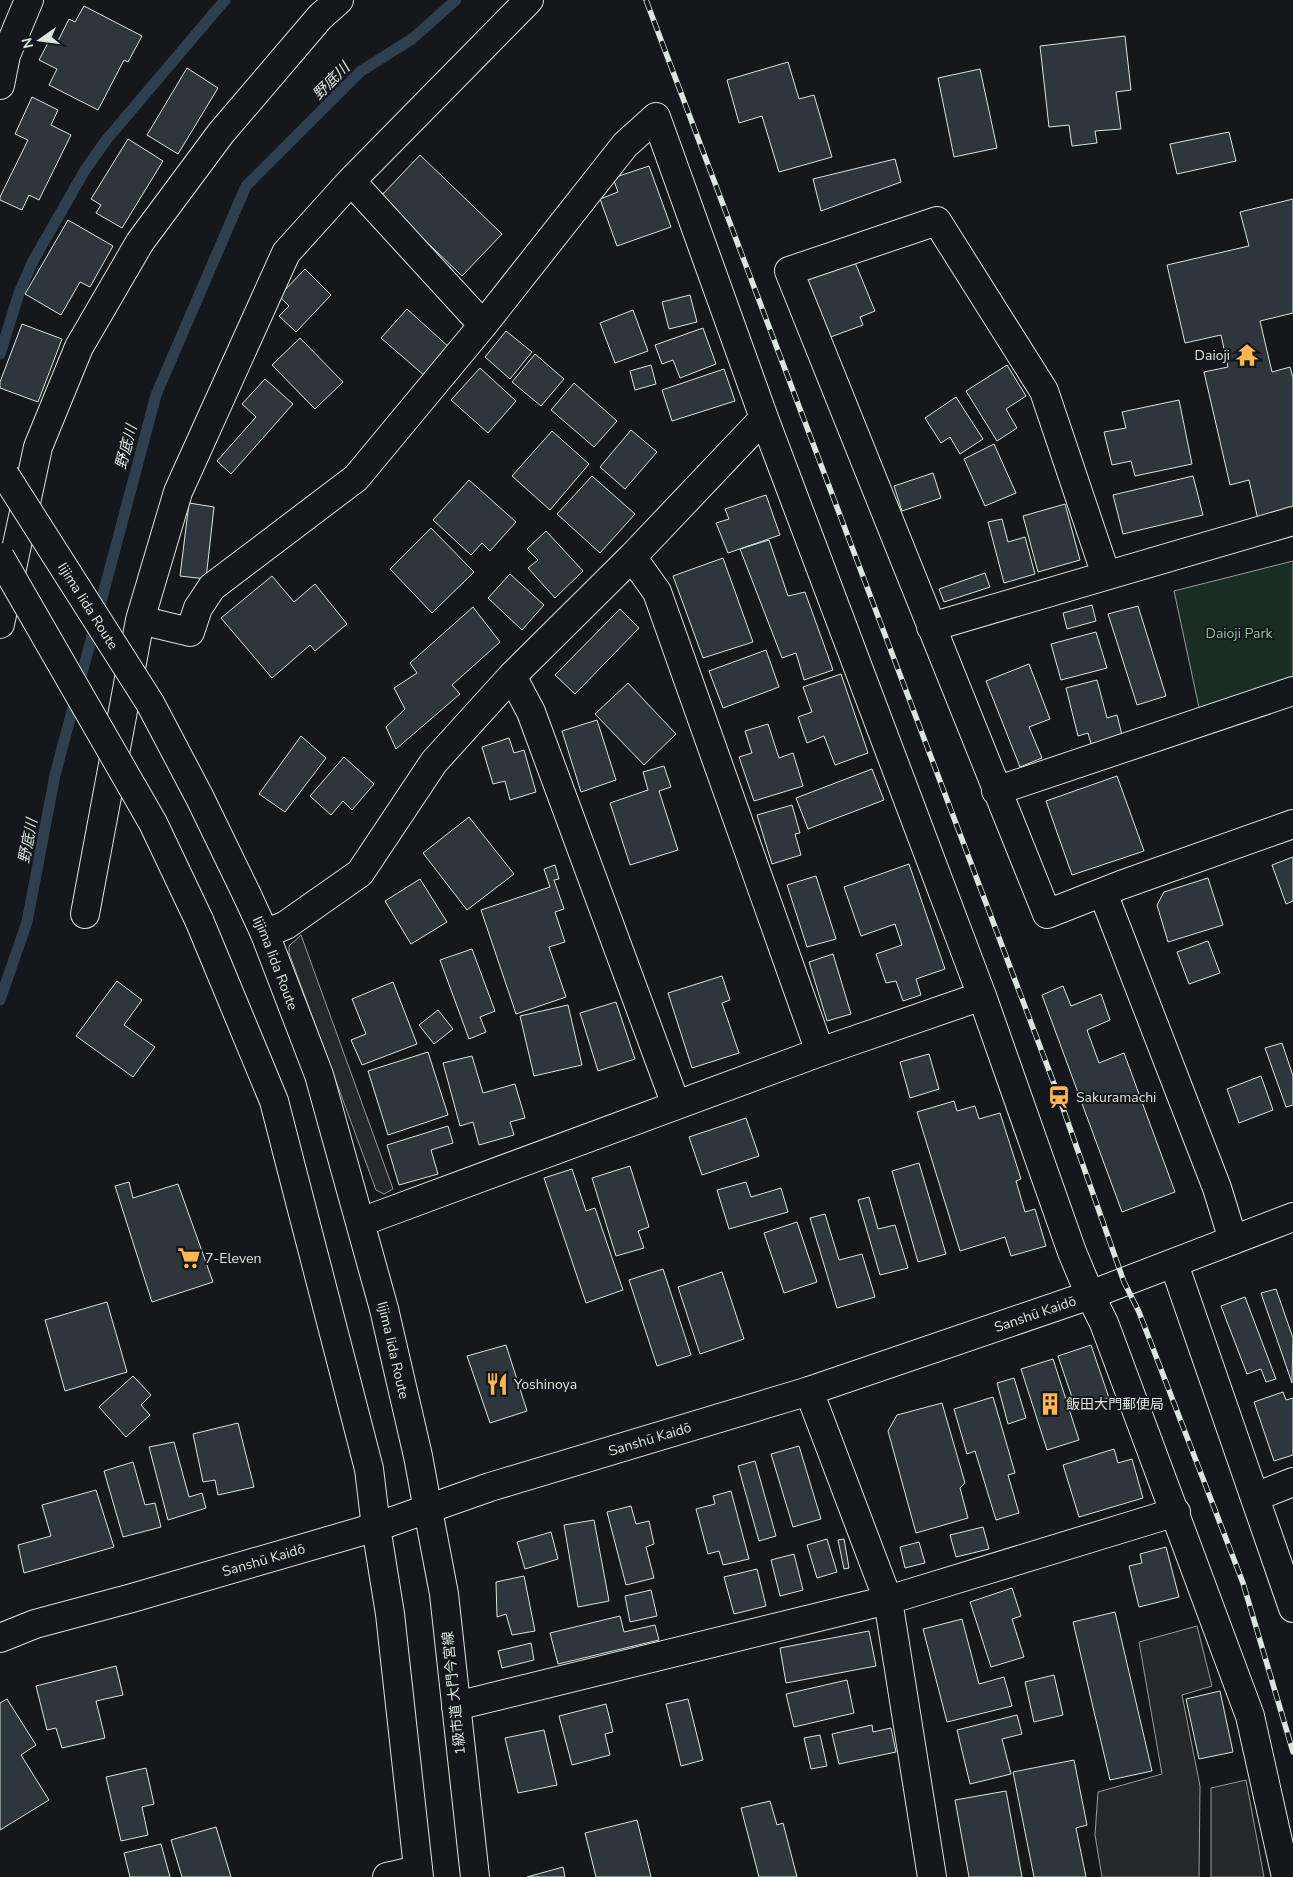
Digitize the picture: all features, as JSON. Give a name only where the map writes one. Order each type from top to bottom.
[{"type":"street","points":[[0,85],[6,55],[29,0]]},
{"type":"street","points":[[0,624],[38,447],[79,346],[140,242],[221,133],[320,17],[339,0]]},
{"type":"street","points":[[85,914],[140,620],[178,492],[286,254],[351,181],[529,0]]},
{"type":"street","points":[[140,620],[190,632],[198,608],[212,587],[356,478],[483,325],[625,145],[656,116],[764,418],[982,996],[1072,1252],[1104,1323],[1176,1512],[1250,1716],[1286,1877]]},
{"type":"street","points":[[351,181],[483,325]]},
{"type":"street","points":[[1106,575],[1044,391],[937,220],[789,272],[1047,914],[1293,824]]},
{"type":"street","points":[[265,934],[286,925],[360,873],[434,762],[512,676],[632,556],[764,418]]},
{"type":"street","name":"Iijima Iida Route","points":[[2,471],[150,703],[200,798],[265,934],[319,1075],[361,1222],[384,1309],[418,1456],[428,1510]]},
{"type":"street","points":[[931,626],[1293,522]]},
{"type":"street","points":[[632,556],[658,592],[820,1052]]},
{"type":"street","points":[[0,557],[153,823],[199,920],[274,1101],[369,1469],[390,1614],[418,1874],[387,1877]]},
{"type":"street","points":[[512,676],[531,712],[676,1105]]},
{"type":"street","points":[[996,791],[1293,691]]},
{"type":"street","points":[[1103,893],[1217,1188],[1233,1240]]},
{"type":"street","points":[[361,1222],[820,1052],[982,996]]},
{"type":"street","name":"Sanshū Kaidō","points":[[0,1638],[35,1624],[132,1598],[376,1527],[490,1487],[809,1391],[1090,1295],[1293,1217]]},
{"type":"street","points":[[1174,1264],[1293,1608]]},
{"type":"street","points":[[809,1391],[888,1600],[932,1877]]},
{"type":"street","points":[[1256,1497],[1293,1482]]},
{"type":"street","name":"1級市道 大門今宮線","points":[[428,1510],[444,1594],[475,1877]]},
{"type":"street","points":[[456,1706],[888,1600],[1176,1512]]},
{"type":"green space","name":"Daioji Park","points":[[1293,561],[1293,682],[1200,712],[1174,591]]},
{"type":"shaded area","points":[[301,935],[393,1189],[384,1194],[376,1190],[289,953],[289,946]]},
{"type":"shaded area","points":[[1197,1626],[1212,1686],[1182,1695],[1200,1786],[1199,1877],[1102,1877],[1095,1835],[1098,1792],[1162,1774],[1139,1642]]},
{"type":"shaded area","points":[[1246,1780],[1264,1877],[1211,1877],[1211,1788]]},
{"type":"building","points":[[84,6],[142,36],[128,62],[124,60],[98,110],[49,85],[57,69],[39,60],[50,39],[57,43],[69,19],[75,22]]},
{"type":"building","points":[[1125,36],[1131,90],[1116,92],[1121,129],[1095,131],[1097,143],[1072,146],[1069,125],[1049,127],[1040,46]]},
{"type":"building","points":[[788,62],[799,99],[814,95],[832,157],[779,172],[762,116],[739,123],[727,80]]},
{"type":"building","points":[[187,68],[218,88],[178,154],[147,135]]},
{"type":"building","points":[[980,69],[997,148],[954,157],[938,78]]},
{"type":"building","points":[[32,97],[58,110],[51,125],[71,135],[39,200],[29,195],[22,210],[0,200],[0,197],[28,140],[15,134]]},
{"type":"building","points":[[1229,132],[1236,161],[1177,174],[1170,144]]},
{"type":"building","points":[[128,139],[163,161],[122,228],[96,213],[101,205],[91,199]]},
{"type":"building","points":[[420,155],[502,234],[462,276],[380,197]]},
{"type":"building","points":[[895,159],[901,182],[821,211],[813,179]]},
{"type":"building","points":[[649,166],[671,227],[617,246],[600,199],[618,192],[613,178]]},
{"type":"building","name":"Daioji","points":[[1293,199],[1293,313],[1260,321],[1272,372],[1290,367],[1293,378],[1293,517],[1259,524],[1249,480],[1230,485],[1204,372],[1228,367],[1221,335],[1185,343],[1167,265],[1249,246],[1240,212]]},
{"type":"building","points":[[68,220],[113,246],[90,287],[80,282],[61,315],[25,294]]},
{"type":"building","points":[[852,255],[875,311],[860,317],[863,325],[828,338],[803,274]]},
{"type":"building","points":[[305,269],[331,295],[296,332],[279,316],[289,306],[279,296]]},
{"type":"building","points":[[690,295],[697,322],[669,329],[662,302]]},
{"type":"building","points":[[407,309],[451,349],[426,377],[381,338]]},
{"type":"building","points":[[633,310],[648,351],[615,363],[600,323]]},
{"type":"building","points":[[22,324],[62,339],[38,402],[0,388],[0,382]]},
{"type":"building","points":[[703,328],[716,364],[680,378],[673,360],[662,364],[655,345]]},
{"type":"building","points":[[506,331],[532,352],[510,379],[485,357]]},
{"type":"building","points":[[300,338],[343,382],[315,409],[272,365]]},
{"type":"building","points":[[535,354],[564,379],[541,406],[512,382]]},
{"type":"building","points":[[651,365],[656,384],[635,390],[630,371]]},
{"type":"building","points":[[1007,365],[1026,396],[1006,409],[1017,428],[997,441],[966,391]]},
{"type":"building","points":[[480,368],[516,401],[488,433],[451,400]]},
{"type":"building","points":[[724,369],[735,401],[672,421],[662,390]]},
{"type":"building","points":[[265,379],[293,404],[231,474],[217,461],[256,417],[242,404]]},
{"type":"building","points":[[574,383],[617,421],[594,447],[551,410]]},
{"type":"building","points":[[956,397],[983,439],[960,454],[950,437],[941,443],[925,418]]},
{"type":"building","points":[[1179,400],[1192,464],[1135,476],[1131,461],[1112,465],[1104,432],[1126,428],[1122,412]]},
{"type":"building","points":[[631,430],[657,452],[625,489],[600,467]]},
{"type":"building","points":[[552,431],[589,464],[550,510],[512,476]]},
{"type":"building","points":[[994,444],[1016,493],[985,506],[964,459]]},
{"type":"building","points":[[933,473],[941,498],[902,511],[894,486]]},
{"type":"building","points":[[592,476],[635,514],[600,553],[557,514]]},
{"type":"building","points":[[1193,476],[1203,515],[1123,534],[1113,495]]},
{"type":"building","points":[[469,480],[516,522],[490,551],[482,543],[471,555],[433,520]]},
{"type":"building","points":[[766,495],[780,535],[728,553],[716,523],[729,519],[725,509]]},
{"type":"building","points":[[189,503],[214,507],[206,579],[180,576]]},
{"type":"building","points":[[1065,504],[1080,560],[1038,572],[1023,516]]},
{"type":"building","points":[[1002,519],[1008,542],[1025,537],[1035,574],[1004,583],[988,522]]},
{"type":"building","points":[[431,528],[474,572],[432,613],[390,569]]},
{"type":"building","points":[[546,531],[583,571],[555,598],[528,568],[538,560],[527,549]]},
{"type":"building","points":[[769,540],[788,596],[805,592],[833,670],[804,680],[796,653],[782,658],[740,549]]},
{"type":"building","points":[[723,558],[753,642],[703,658],[673,576]]},
{"type":"building","points":[[985,573],[990,587],[944,602],[939,589]]},
{"type":"building","points":[[510,574],[544,605],[522,630],[488,598]]},
{"type":"building","points":[[272,576],[294,602],[315,584],[347,624],[315,651],[310,645],[272,678],[221,618]]},
{"type":"building","points":[[1092,605],[1096,621],[1067,629],[1063,613]]},
{"type":"building","points":[[1138,606],[1166,696],[1137,705],[1108,614]]},
{"type":"building","points":[[473,607],[500,642],[452,685],[460,694],[396,749],[386,727],[405,709],[394,688],[417,673],[410,663]]},
{"type":"building","points":[[620,609],[639,628],[575,694],[555,675]]},
{"type":"building","points":[[1096,632],[1107,668],[1061,680],[1051,644]]},
{"type":"building","points":[[766,650],[779,687],[723,708],[709,671]]},
{"type":"building","points":[[1029,664],[1050,719],[1029,727],[1042,758],[1020,767],[986,681]]},
{"type":"building","points":[[841,674],[868,753],[835,765],[824,736],[807,743],[798,717],[812,712],[803,687]]},
{"type":"building","points":[[1097,680],[1107,718],[1117,715],[1123,739],[1092,747],[1088,733],[1078,736],[1066,688]]},
{"type":"building","points":[[628,683],[676,734],[644,765],[595,714]]},
{"type":"building","points":[[597,720],[616,780],[581,792],[562,731]]},
{"type":"building","points":[[768,724],[779,758],[793,753],[803,786],[754,801],[739,757],[752,753],[745,731]]},
{"type":"building","points":[[301,736],[326,758],[285,812],[259,794]]},
{"type":"building","points":[[509,738],[514,753],[524,750],[536,792],[510,800],[505,781],[493,784],[482,747]]},
{"type":"building","points":[[344,757],[374,784],[352,810],[343,801],[331,815],[310,796]]},
{"type":"building","points":[[664,766],[671,787],[659,791],[678,850],[630,865],[610,803],[648,790],[643,772]]},
{"type":"building","points":[[872,769],[884,800],[808,829],[796,798]]},
{"type":"building","points":[[1117,776],[1144,851],[1072,875],[1046,801]]},
{"type":"building","points":[[792,805],[800,833],[795,834],[801,855],[772,864],[757,815]]},
{"type":"building","points":[[469,817],[514,874],[467,910],[423,853]]},
{"type":"building","points":[[1293,857],[1293,901],[1286,904],[1272,865]]},
{"type":"building","points":[[909,864],[945,969],[916,979],[921,995],[903,1001],[896,981],[886,983],[876,954],[902,945],[895,924],[861,936],[844,887]]},
{"type":"building","points":[[555,865],[559,879],[554,880],[564,909],[555,912],[565,942],[549,947],[566,997],[516,1014],[481,910],[550,887],[544,869]]},
{"type":"building","points":[[816,876],[836,939],[807,947],[787,885]]},
{"type":"building","points":[[1208,878],[1223,925],[1168,942],[1157,905],[1164,892]]},
{"type":"building","points":[[420,879],[447,922],[411,944],[385,901]]},
{"type":"building","points":[[1208,941],[1220,973],[1189,984],[1177,952]]},
{"type":"building","points":[[472,949],[495,1011],[480,1017],[486,1032],[469,1039],[440,960]]},
{"type":"building","points":[[833,954],[851,1014],[827,1021],[809,962]]},
{"type":"building","points":[[722,976],[730,1000],[722,1003],[739,1053],[692,1068],[668,993]]},
{"type":"building","points":[[117,981],[142,1000],[124,1025],[155,1047],[133,1077],[76,1036]]},
{"type":"building","points":[[393,982],[417,1044],[362,1065],[351,1040],[366,1034],[352,999]]},
{"type":"building","points":[[1063,986],[1071,1006],[1101,994],[1110,1020],[1087,1030],[1099,1063],[1124,1053],[1175,1192],[1122,1212],[1042,995]]},
{"type":"building","points":[[616,1002],[635,1059],[598,1071],[580,1013]]},
{"type":"building","points":[[568,1005],[582,1065],[534,1076],[520,1016]]},
{"type":"building","points":[[438,1010],[453,1029],[434,1044],[419,1025]]},
{"type":"building","points":[[1282,1043],[1293,1076],[1293,1105],[1286,1107],[1265,1048]]},
{"type":"building","points":[[428,1052],[448,1115],[388,1135],[368,1071]]},
{"type":"building","points":[[929,1054],[939,1089],[910,1098],[900,1062]]},
{"type":"building","points":[[472,1056],[483,1093],[515,1084],[525,1118],[510,1122],[514,1135],[479,1145],[473,1122],[460,1126],[443,1063]]},
{"type":"building","points":[[1261,1076],[1273,1110],[1239,1123],[1227,1089]]},
{"type":"building","points":[[954,1101],[957,1111],[975,1106],[979,1119],[1000,1113],[1021,1179],[1016,1181],[1025,1212],[1035,1209],[1046,1246],[1011,1256],[1005,1237],[960,1251],[917,1112]]},
{"type":"building","points":[[746,1118],[759,1156],[702,1175],[689,1137]]},
{"type":"building","points":[[448,1126],[453,1143],[431,1150],[438,1174],[399,1185],[387,1145]]},
{"type":"building","points":[[919,1163],[946,1254],[918,1262],[892,1171]]},
{"type":"building","points":[[630,1166],[649,1227],[638,1231],[644,1248],[616,1256],[592,1178]]},
{"type":"building","points":[[572,1169],[586,1211],[595,1208],[623,1290],[586,1303],[544,1178]]},
{"type":"building","points":[[129,1182],[133,1198],[178,1184],[213,1282],[152,1302],[115,1186]]},
{"type":"building","points":[[746,1182],[751,1197],[781,1188],[788,1212],[729,1229],[717,1190]]},
{"type":"building","points":[[869,1197],[878,1229],[895,1225],[908,1268],[880,1275],[858,1200]]},
{"type":"building","points":[[825,1214],[839,1260],[862,1254],[875,1297],[837,1308],[810,1218]]},
{"type":"building","points":[[797,1222],[817,1282],[784,1293],[764,1233]]},
{"type":"building","points":[[663,1269],[691,1355],[657,1366],[629,1280]]},
{"type":"building","points":[[722,1272],[744,1339],[700,1354],[678,1287]]},
{"type":"building","points":[[1276,1289],[1293,1338],[1292,1383],[1261,1293]]},
{"type":"building","points":[[1245,1297],[1276,1379],[1266,1382],[1261,1369],[1247,1374],[1221,1306]]},
{"type":"building","points":[[107,1302],[127,1372],[65,1391],[45,1320]]},
{"type":"building","name":"Yoshinoya","points":[[506,1345],[527,1411],[490,1423],[467,1356]]},
{"type":"building","points":[[1091,1345],[1109,1398],[1076,1409],[1058,1356]]},
{"type":"building","name":"飯田大門郵便局","points":[[1053,1359],[1079,1440],[1047,1450],[1021,1369]]},
{"type":"building","points":[[133,1376],[151,1395],[141,1405],[150,1415],[126,1437],[99,1407]]},
{"type":"building","points":[[1014,1378],[1026,1418],[1008,1424],[997,1383]]},
{"type":"building","points":[[1283,1392],[1286,1400],[1293,1398],[1293,1455],[1274,1461],[1254,1402]]},
{"type":"building","points":[[993,1397],[1015,1473],[1008,1475],[1019,1513],[996,1520],[975,1451],[967,1454],[954,1409]]},
{"type":"building","points":[[942,1403],[965,1483],[960,1488],[968,1518],[916,1533],[888,1431],[897,1415]]},
{"type":"building","points":[[238,1423],[254,1487],[218,1495],[215,1480],[203,1482],[193,1434]]},
{"type":"building","points":[[174,1442],[189,1497],[202,1493],[206,1508],[168,1520],[149,1447]]},
{"type":"building","points":[[799,1446],[821,1519],[793,1527],[771,1454]]},
{"type":"building","points":[[1114,1449],[1118,1463],[1132,1459],[1143,1498],[1079,1517],[1063,1465]]},
{"type":"building","points":[[755,1461],[776,1536],[759,1541],[738,1466]]},
{"type":"building","points":[[133,1462],[145,1505],[155,1503],[161,1527],[123,1537],[104,1471]]},
{"type":"building","points":[[96,1490],[114,1547],[24,1573],[18,1545],[51,1536],[42,1505]]},
{"type":"building","points":[[731,1491],[749,1559],[723,1565],[719,1551],[708,1554],[696,1509],[715,1504],[713,1496]]},
{"type":"building","points":[[631,1506],[636,1524],[649,1521],[654,1544],[646,1547],[654,1578],[626,1585],[607,1512]]},
{"type":"building","points":[[594,1520],[609,1601],[578,1607],[564,1525]]},
{"type":"building","points":[[983,1527],[989,1549],[956,1557],[950,1535]]},
{"type":"building","points":[[551,1532],[558,1559],[525,1569],[517,1542]]},
{"type":"building","points":[[827,1539],[837,1572],[817,1578],[807,1545]]},
{"type":"building","points":[[844,1539],[849,1568],[844,1569],[838,1540]]},
{"type":"building","points":[[919,1542],[925,1563],[905,1568],[900,1547]]},
{"type":"building","points":[[1166,1547],[1179,1597],[1139,1607],[1129,1566],[1142,1563],[1140,1554]]},
{"type":"building","points":[[794,1554],[803,1590],[780,1596],[771,1560]]},
{"type":"building","points":[[757,1569],[766,1606],[734,1614],[724,1577]]},
{"type":"building","points":[[524,1576],[535,1631],[512,1635],[506,1614],[497,1617],[496,1582]]},
{"type":"building","points":[[1012,1588],[1021,1616],[1012,1619],[1024,1657],[991,1667],[970,1602]]},
{"type":"building","points":[[651,1590],[657,1616],[630,1622],[625,1596]]},
{"type":"building","points":[[1115,1612],[1152,1771],[1110,1780],[1073,1622]]},
{"type":"building","points":[[620,1616],[624,1632],[655,1625],[659,1640],[558,1664],[550,1633]]},
{"type":"building","points":[[962,1619],[979,1684],[1004,1677],[1012,1706],[947,1722],[923,1629]]},
{"type":"building","points":[[869,1631],[876,1666],[786,1683],[780,1648]]},
{"type":"building","points":[[531,1643],[534,1660],[502,1668],[498,1651]]},
{"type":"building","points":[[116,1666],[123,1695],[96,1701],[105,1738],[62,1748],[56,1728],[47,1730],[36,1686]]},
{"type":"building","points":[[1054,1675],[1063,1715],[1034,1722],[1025,1682]]},
{"type":"building","points":[[847,1680],[854,1713],[794,1727],[786,1694]]},
{"type":"building","points":[[1220,1691],[1233,1752],[1199,1759],[1186,1699]]},
{"type":"building","points":[[7,1699],[36,1745],[21,1755],[49,1800],[0,1830],[0,1703]]},
{"type":"building","points":[[688,1699],[703,1760],[681,1766],[666,1704]]},
{"type":"building","points":[[606,1704],[613,1732],[605,1734],[610,1755],[572,1765],[559,1716]]},
{"type":"building","points":[[1017,1715],[1022,1734],[1002,1739],[1011,1774],[970,1784],[957,1730]]},
{"type":"building","points":[[872,1725],[873,1732],[891,1728],[896,1752],[839,1764],[832,1734]]},
{"type":"building","points":[[544,1730],[557,1785],[518,1793],[505,1738]]},
{"type":"building","points":[[820,1735],[827,1766],[811,1769],[804,1738]]},
{"type":"building","points":[[1074,1760],[1087,1825],[1076,1828],[1086,1877],[1034,1877],[1013,1772]]},
{"type":"building","points":[[146,1768],[154,1804],[142,1807],[148,1835],[121,1841],[106,1777]]},
{"type":"building","points":[[1006,1791],[1022,1877],[969,1877],[955,1800]]},
{"type":"building","points":[[770,1801],[777,1825],[783,1823],[797,1877],[759,1877],[741,1808]]},
{"type":"building","points":[[637,1820],[651,1877],[596,1877],[585,1833]]},
{"type":"building","points":[[216,1827],[231,1877],[182,1877],[171,1840]]},
{"type":"building","points":[[161,1844],[170,1877],[130,1877],[124,1853]]},
{"type":"building","points":[[563,1867],[565,1877],[527,1877]]},
{"type":"waterway","points":[[0,354],[19,293],[33,261],[85,170],[107,139],[225,0]]},
{"type":"waterway","name":"野底川","points":[[0,1000],[27,922],[55,775],[156,395],[246,186],[361,71],[412,39],[456,0]]},
{"type":"railway","points":[[646,0],[1059,1097],[1124,1282],[1139,1312],[1243,1583],[1293,1752]]},
{"type":"place","name":"Daioji","points":[[1247,355]]},
{"type":"place","name":"Sakuramachi","points":[[1059,1097]]},
{"type":"place","name":"7-Eleven","points":[[189,1258]]},
{"type":"place","name":"Yoshinoya","points":[[497,1384]]},
{"type":"place","name":"飯田大門郵便局","points":[[1050,1404]]}]
